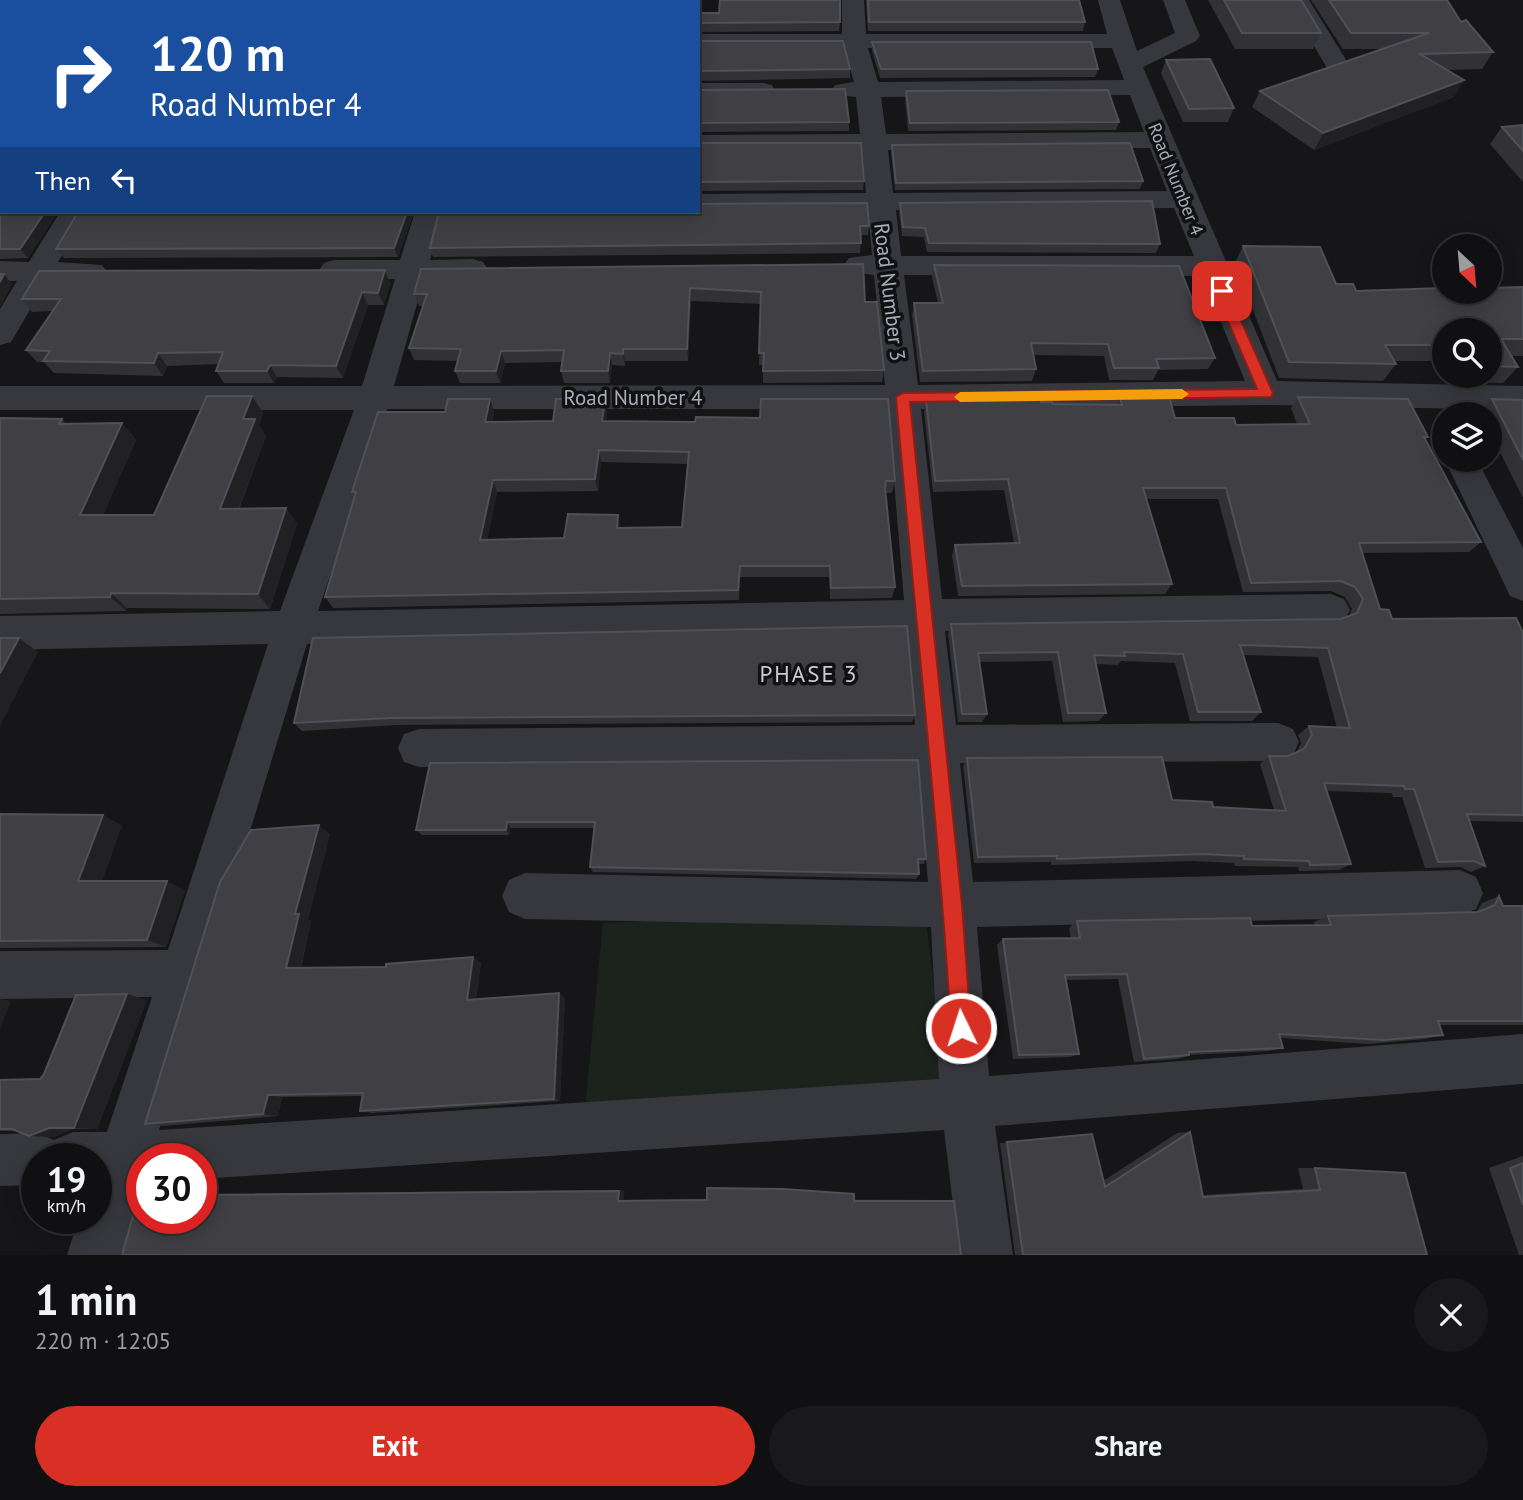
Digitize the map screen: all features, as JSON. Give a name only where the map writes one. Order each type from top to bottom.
[{"type":"street","name":"Road Number 3","points":[[853,0],[854,40],[868,90],[903,397],[922,616],[953,905],[966,1103],[986,1255]]},
{"type":"street","name":"Road Number 4","points":[[1110,0],[1130,64],[1160,140],[1210,265],[1266,393]]},
{"type":"street","points":[[816,90],[868,90],[1130,64],[1188,36],[1174,0]]},
{"type":"street","points":[[1298,0],[1336,63]]},
{"type":"street","points":[[700,41],[854,40],[1130,64]]},
{"type":"street","points":[[700,90],[789,90]]},
{"type":"street","points":[[700,143],[1160,140]]},
{"type":"street","points":[[700,203],[1184,199]]},
{"type":"street","points":[[0,334],[73,214]]},
{"type":"street","points":[[94,1255],[293,628],[376,397],[410,270],[428,214]]},
{"type":"street","points":[[830,265],[1210,265]]},
{"type":"street","points":[[313,271],[494,269]]},
{"type":"street","points":[[0,271],[119,271]]},
{"type":"street","name":"Road Number 4","points":[[0,397],[903,397],[1266,393],[1523,398]]},
{"type":"street","points":[[1429,398],[1432,404]]},
{"type":"street","points":[[1466,472],[1523,586]]},
{"type":"street","points":[[0,633],[1331,610]]},
{"type":"street","points":[[419,748],[1278,742]]},
{"type":"street","points":[[525,896],[953,905],[1460,893]]},
{"type":"street","points":[[0,975],[183,973]]},
{"type":"street","points":[[112,1158],[966,1103],[1523,1059]]},
{"type":"street","points":[[0,1160],[21,1159]]},
{"type":"shaded area","points":[[925,910],[948,1115],[583,1130],[603,923]]},
{"type":"building","points":[[720,0],[840,0],[840,22],[700,23],[700,13],[719,13]]},
{"type":"building","points":[[868,0],[1079,0],[1085,22],[869,22]]},
{"type":"building","points":[[1224,0],[1301,0],[1321,33],[1242,33]]},
{"type":"building","points":[[1329,0],[1447,0],[1461,22],[1466,20],[1493,52],[1420,54],[1464,80],[1323,133],[1260,91],[1429,33],[1351,33]]},
{"type":"building","points":[[700,41],[843,41],[850,69],[700,71]]},
{"type":"building","points":[[872,42],[1091,42],[1098,69],[881,69]]},
{"type":"building","points":[[1210,59],[1234,108],[1189,109],[1166,60]]},
{"type":"building","points":[[845,89],[849,122],[700,123],[700,90]]},
{"type":"building","points":[[1108,90],[1119,122],[910,123],[906,91]]},
{"type":"building","points":[[1523,125],[1523,151],[1502,127]]},
{"type":"building","points":[[700,143],[861,143],[864,181],[700,182]]},
{"type":"building","points":[[1130,143],[1143,181],[896,183],[892,145]]},
{"type":"building","points":[[1152,201],[1160,244],[929,243],[925,228],[903,227],[900,203]]},
{"type":"building","points":[[867,203],[869,226],[860,226],[861,243],[430,248],[438,214],[700,214],[700,204]]},
{"type":"building","points":[[0,214],[44,214],[20,249],[0,249]]},
{"type":"building","points":[[77,214],[406,214],[394,248],[56,249]]},
{"type":"building","points":[[1243,246],[1320,247],[1336,284],[1353,284],[1356,291],[1432,288],[1432,304],[1502,304],[1502,288],[1523,287],[1523,339],[1502,339],[1502,318],[1432,318],[1432,345],[1385,345],[1396,364],[1289,362]]},
{"type":"building","points":[[863,264],[865,302],[877,302],[884,370],[763,371],[764,353],[759,353],[761,292],[690,288],[687,349],[623,349],[623,354],[610,353],[608,371],[561,371],[564,350],[501,351],[496,371],[455,371],[461,349],[409,348],[427,294],[414,294],[421,269]]},
{"type":"building","points":[[934,265],[1179,266],[1215,358],[1156,359],[1159,368],[1114,368],[1108,344],[1031,343],[1036,369],[923,371],[914,303],[943,303]]},
{"type":"building","points":[[385,270],[378,293],[362,292],[336,366],[270,365],[267,371],[216,371],[223,352],[158,353],[154,363],[43,361],[50,351],[26,350],[61,299],[22,299],[39,271]]},
{"type":"building","points":[[1502,341],[1518,367],[1502,366]]},
{"type":"building","points":[[207,396],[252,396],[243,419],[255,419],[220,509],[286,508],[258,594],[111,593],[110,597],[0,599],[0,418],[62,419],[59,424],[122,423],[80,515],[154,515]]},
{"type":"building","points":[[1169,397],[1175,418],[1234,418],[1236,425],[1310,424],[1298,397],[1408,399],[1428,437],[1424,437],[1432,452],[1432,472],[1443,472],[1481,542],[1359,543],[1380,609],[1389,610],[1392,619],[1516,618],[1523,633],[1523,815],[1467,814],[1485,866],[1474,861],[1438,862],[1414,789],[1405,789],[1404,786],[1324,783],[1351,864],[1310,865],[1309,861],[1244,859],[1244,856],[1202,854],[1057,859],[1057,856],[978,857],[967,758],[1162,757],[1172,800],[1212,802],[1213,807],[1286,811],[1269,756],[1288,756],[1304,749],[1312,735],[1309,726],[1350,728],[1328,648],[1240,645],[1261,712],[1198,712],[1183,654],[1124,652],[1125,656],[1094,655],[1106,713],[1068,713],[1058,652],[978,653],[987,714],[962,714],[951,624],[1341,619],[1357,613],[1363,599],[1355,587],[1341,581],[1251,583],[1226,488],[1143,488],[1172,584],[962,586],[955,545],[1020,543],[1008,479],[935,481],[926,400],[1041,399],[1041,402],[1053,404],[1122,405],[1120,398]]},
{"type":"building","points":[[448,399],[490,399],[485,422],[553,421],[556,399],[605,399],[602,421],[695,422],[696,417],[760,418],[761,399],[888,399],[895,481],[886,481],[885,488],[895,587],[831,588],[830,566],[740,566],[738,590],[325,597],[356,492],[352,492],[378,412],[445,412]],"holes":[[[599,450],[689,452],[682,527],[617,528],[618,515],[568,514],[564,538],[480,540],[493,480],[595,479]]]},
{"type":"building","points":[[1492,399],[1523,400],[1523,460],[1502,419],[1502,402],[1494,402]]},
{"type":"building","points":[[907,626],[915,715],[390,718],[294,723],[313,638]]},
{"type":"building","points":[[0,638],[19,638],[0,673]]},
{"type":"building","points":[[918,760],[926,859],[918,859],[919,874],[590,867],[595,822],[507,822],[506,830],[416,830],[430,763]]},
{"type":"building","points":[[0,814],[103,815],[78,881],[167,881],[147,940],[0,941]]},
{"type":"building","points":[[319,825],[295,914],[299,914],[286,968],[386,967],[386,964],[473,957],[467,1000],[559,993],[554,1099],[360,1111],[363,1093],[268,1095],[263,1114],[145,1124],[220,882],[251,830]]},
{"type":"building","points":[[1499,896],[1503,906],[1523,906],[1523,1021],[1438,1021],[1443,1035],[1384,1040],[1279,1034],[1283,1048],[1189,1052],[1189,1055],[1144,1059],[1127,974],[1065,975],[1079,1054],[1019,1055],[1003,939],[1080,938],[1077,921],[1250,918],[1252,926],[1331,925],[1328,916],[1478,912],[1495,905]]},
{"type":"building","points":[[127,994],[74,1128],[49,1128],[29,1136],[12,1129],[0,1129],[0,1080],[40,1079],[76,995]]},
{"type":"building","points":[[1190,1132],[1203,1197],[1320,1190],[1315,1168],[1405,1173],[1427,1255],[1023,1255],[1007,1142],[1092,1134],[1105,1187]]},
{"type":"building","points":[[1523,1163],[1523,1205],[1510,1168]]},
{"type":"building","points":[[707,1188],[783,1189],[854,1194],[854,1201],[954,1201],[961,1255],[122,1255],[128,1234],[217,1234],[217,1195],[619,1191],[618,1201],[707,1200]]},
{"type":"slow traffic","points":[[960,397],[1182,394]]},
{"type":"district","name":"PHASE 3","points":[[809,673]]},
{"type":"route","points":[[961,1028],[953,905],[922,616],[903,397],[1266,393],[1222,291]]}]
